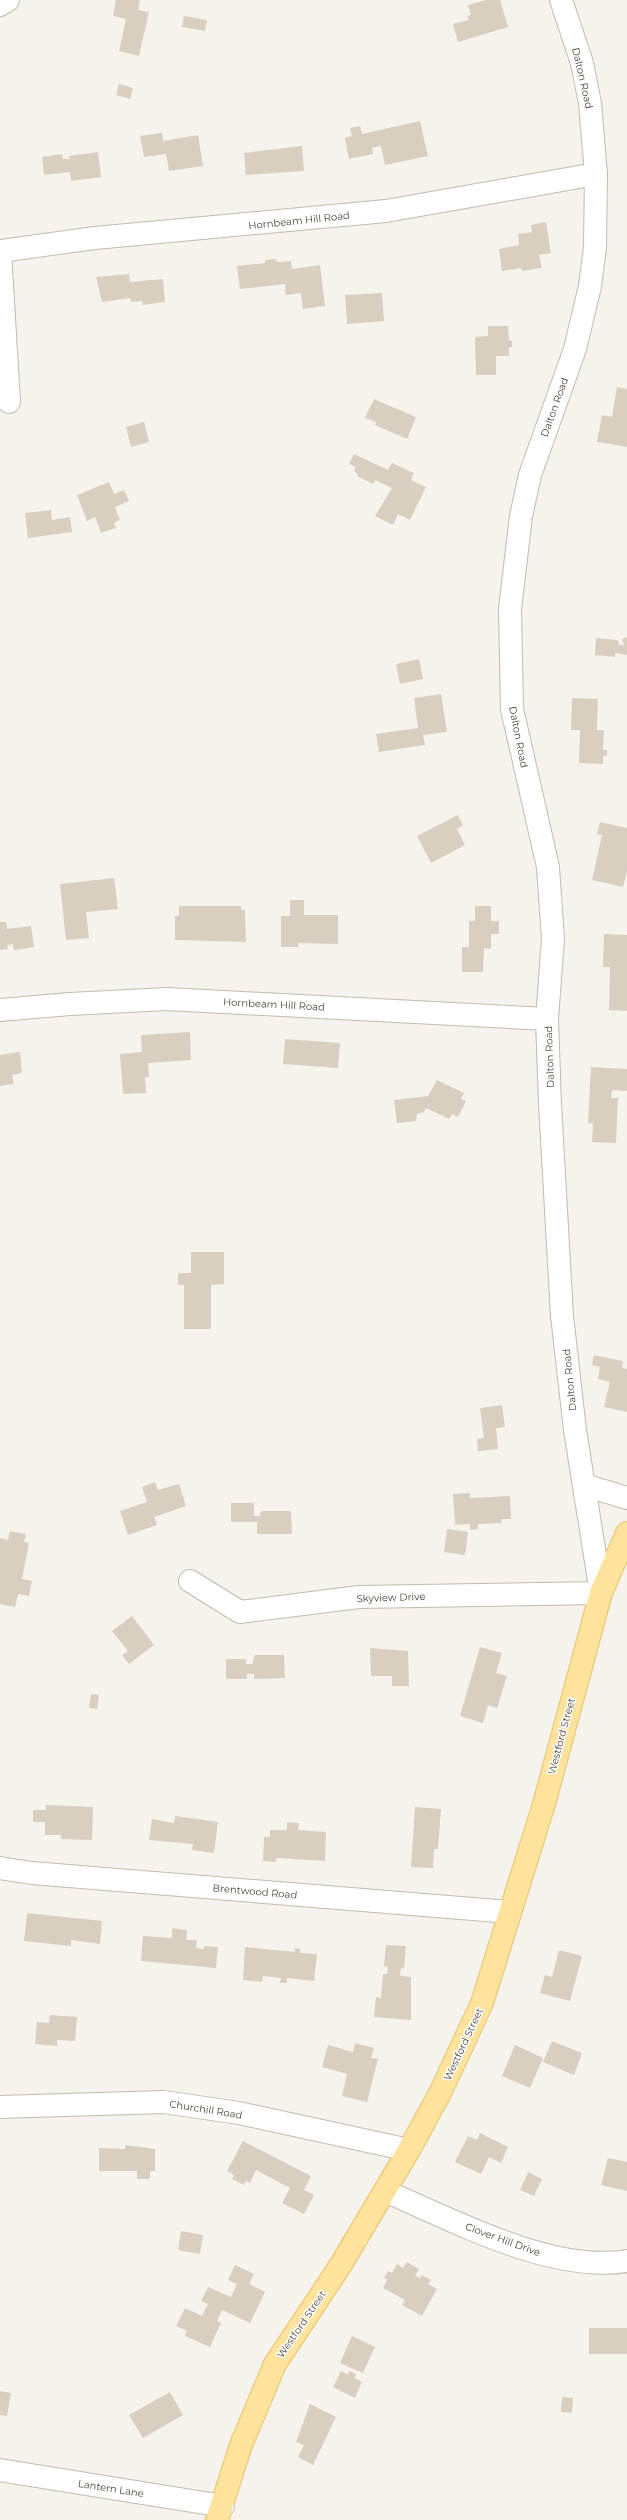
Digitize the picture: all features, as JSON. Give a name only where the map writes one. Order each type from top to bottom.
[{"type":"main road","name":"Westford Street","points":[[220,2513],[246,2432],[275,2364],[340,2266],[409,2150],[440,2093],[482,2003],[544,1804],[601,1593],[627,1533]]},
{"type":"street","points":[[0,5],[8,0]]},
{"type":"street","name":"Dalton Road","points":[[561,0],[587,83],[596,174],[595,247],[590,286],[574,349],[530,475],[521,516],[510,609],[512,709],[548,866],[553,938],[547,1019],[554,1206],[562,1316],[575,1430],[601,1593]]},
{"type":"street","name":"Hornbeam Hill Road","points":[[0,251],[95,238],[386,211],[596,174]]},
{"type":"street","points":[[0,251],[9,402]]},
{"type":"street","name":"Hornbeam Hill Road","points":[[0,1010],[70,1004],[167,999],[547,1019]]},
{"type":"street","points":[[584,1485],[627,1498]]},
{"type":"street","name":"Skyview Drive","points":[[190,1581],[240,1612],[360,1597],[601,1593]]},
{"type":"street","name":"Brentwood Road","points":[[0,1868],[32,1873],[510,1912]]},
{"type":"street","name":"Churchill Road","points":[[0,2107],[164,2102],[239,2113],[409,2150]]},
{"type":"street","name":"Clover Hill Drive","points":[[385,2191],[535,2252],[579,2262],[627,2261]]},
{"type":"street","name":"Lantern Lane","points":[[0,2470],[220,2513]]},
{"type":"building","points":[[116,0],[140,0],[138,10],[149,12],[139,56],[119,51],[126,19],[113,16]]},
{"type":"building","points":[[486,0],[500,0],[508,27],[458,42],[453,24],[469,20],[467,16],[471,15],[468,5]]},
{"type":"building","points":[[184,16],[207,20],[205,31],[182,27]]},
{"type":"building","points":[[119,84],[133,88],[130,99],[116,95]]},
{"type":"building","points":[[420,121],[428,156],[385,165],[381,146],[372,148],[373,154],[349,159],[345,138],[352,136],[350,128],[360,126],[362,134]]},
{"type":"building","points":[[162,133],[163,141],[198,135],[203,166],[169,171],[166,154],[144,157],[140,136]]},
{"type":"building","points":[[302,146],[304,171],[246,175],[244,153]]},
{"type":"building","points":[[98,152],[101,177],[71,181],[70,172],[44,175],[42,157],[62,154],[63,159],[70,159],[69,156]]},
{"type":"building","points":[[546,222],[551,253],[539,255],[542,268],[522,271],[521,268],[502,271],[499,249],[519,245],[518,234],[532,232],[531,225]]},
{"type":"building","points":[[276,259],[277,262],[291,261],[292,269],[320,265],[325,306],[303,309],[301,293],[286,295],[285,284],[240,289],[237,266],[265,263],[265,260]]},
{"type":"building","points":[[129,274],[130,282],[163,279],[165,302],[143,305],[142,301],[131,302],[130,298],[102,302],[96,277]]},
{"type":"building","points":[[382,293],[384,321],[347,324],[345,295]]},
{"type":"building","points":[[488,326],[508,326],[509,341],[512,341],[512,347],[509,347],[509,356],[496,356],[496,375],[476,375],[475,337],[488,336]]},
{"type":"building","points":[[617,387],[627,389],[627,447],[597,442],[602,415],[612,417]]},
{"type":"building","points":[[374,399],[416,417],[407,439],[375,425],[376,422],[365,418]]},
{"type":"building","points":[[144,422],[149,442],[131,447],[126,427]]},
{"type":"building","points":[[354,454],[388,470],[392,463],[414,473],[411,480],[426,487],[410,520],[398,514],[393,525],[375,516],[392,488],[375,480],[373,484],[357,476],[358,474],[354,471],[356,467],[349,464]]},
{"type":"building","points":[[109,482],[114,494],[124,490],[129,501],[115,507],[120,520],[114,523],[116,528],[101,533],[95,517],[87,521],[77,495]]},
{"type":"building","points":[[51,510],[52,520],[70,517],[72,532],[28,538],[25,513]]},
{"type":"building","points":[[627,637],[627,655],[615,653],[615,657],[595,655],[596,638],[618,640],[619,645],[624,645],[622,639]]},
{"type":"building","points":[[419,659],[423,679],[400,684],[396,664]]},
{"type":"building","points":[[441,694],[447,732],[423,735],[425,745],[379,752],[376,734],[418,728],[414,698]]},
{"type":"building","points":[[572,698],[598,699],[597,730],[604,730],[603,750],[607,750],[607,756],[603,756],[603,764],[579,763],[580,730],[571,730]]},
{"type":"building","points":[[458,815],[463,825],[457,829],[465,845],[431,863],[417,836]]},
{"type":"building","points":[[600,822],[627,828],[627,871],[623,887],[592,880],[602,835],[597,834]]},
{"type":"building","points":[[114,878],[118,909],[86,912],[89,938],[66,940],[60,884]]},
{"type":"building","points":[[290,900],[304,900],[304,915],[338,915],[338,944],[298,943],[298,947],[281,947],[281,916],[290,916]]},
{"type":"building","points":[[179,906],[241,906],[241,910],[245,910],[246,942],[175,940],[175,916],[179,916]]},
{"type":"building","points":[[475,906],[491,906],[491,921],[499,921],[499,934],[491,934],[491,949],[484,948],[483,972],[462,972],[462,947],[469,947],[469,921],[475,921]]},
{"type":"building","points":[[0,922],[6,922],[7,929],[31,926],[34,947],[14,950],[13,944],[7,945],[8,949],[0,950]]},
{"type":"building","points":[[604,934],[627,935],[627,1011],[609,1010],[610,967],[603,967]]},
{"type":"building","points":[[190,1032],[191,1060],[148,1063],[149,1077],[145,1077],[146,1093],[123,1094],[120,1054],[142,1052],[141,1035]]},
{"type":"building","points":[[285,1039],[340,1043],[338,1068],[283,1064]]},
{"type":"building","points":[[20,1052],[22,1073],[12,1075],[14,1084],[0,1086],[0,1055]]},
{"type":"building","points":[[591,1067],[627,1069],[627,1091],[612,1090],[611,1098],[618,1098],[616,1143],[592,1142],[593,1123],[588,1123]]},
{"type":"building","points":[[437,1080],[464,1093],[461,1099],[466,1101],[458,1117],[452,1114],[449,1119],[426,1108],[424,1112],[417,1114],[416,1121],[397,1123],[394,1100],[428,1096]]},
{"type":"building","points":[[191,1252],[224,1252],[224,1284],[211,1285],[211,1329],[184,1329],[184,1285],[178,1285],[178,1273],[191,1273]]},
{"type":"building","points":[[594,1355],[623,1361],[622,1368],[627,1369],[627,1412],[604,1407],[610,1382],[598,1379],[600,1367],[592,1365]]},
{"type":"building","points":[[502,1405],[505,1427],[496,1428],[498,1449],[478,1451],[477,1439],[484,1438],[480,1408]]},
{"type":"building","points":[[155,1482],[158,1490],[179,1484],[186,1506],[154,1517],[157,1525],[128,1535],[120,1511],[147,1502],[142,1487]]},
{"type":"building","points":[[470,1493],[470,1498],[510,1496],[511,1519],[501,1519],[502,1523],[478,1524],[478,1529],[470,1530],[470,1524],[455,1525],[453,1494]]},
{"type":"building","points":[[231,1503],[254,1503],[254,1516],[260,1516],[261,1511],[291,1511],[292,1534],[257,1534],[257,1522],[231,1522]]},
{"type":"building","points":[[447,1529],[468,1532],[465,1555],[444,1552]]},
{"type":"building","points":[[10,1531],[26,1534],[24,1542],[29,1543],[22,1579],[32,1581],[29,1596],[18,1594],[15,1607],[0,1604],[0,1538],[8,1540]]},
{"type":"building","points":[[132,1616],[154,1645],[129,1664],[122,1655],[128,1651],[112,1631]]},
{"type":"building","points":[[480,1647],[502,1653],[496,1673],[507,1676],[497,1708],[488,1705],[483,1723],[460,1716]]},
{"type":"building","points":[[370,1648],[408,1651],[409,1686],[392,1686],[392,1676],[371,1676]]},
{"type":"building","points":[[255,1655],[284,1655],[285,1678],[254,1679],[254,1674],[247,1674],[247,1679],[226,1679],[226,1659],[246,1659],[246,1664],[252,1664]]},
{"type":"building","points":[[91,1694],[99,1695],[97,1709],[89,1708]]},
{"type":"building","points":[[46,1805],[93,1807],[92,1840],[61,1839],[61,1835],[45,1835],[45,1822],[33,1822],[33,1810],[46,1810]]},
{"type":"building","points":[[415,1807],[441,1809],[438,1849],[434,1849],[433,1868],[411,1867]]},
{"type":"building","points":[[175,1816],[218,1822],[214,1853],[192,1850],[193,1844],[149,1840],[152,1819],[174,1823]]},
{"type":"building","points":[[287,1822],[299,1823],[298,1830],[326,1832],[325,1861],[276,1858],[276,1862],[263,1861],[264,1837],[270,1837],[270,1830],[287,1830]]},
{"type":"building","points":[[27,1913],[102,1921],[100,1944],[71,1940],[71,1946],[24,1941]]},
{"type":"building","points":[[172,1928],[187,1930],[186,1940],[197,1940],[196,1948],[204,1949],[204,1946],[218,1947],[216,1968],[141,1961],[143,1936],[172,1938]]},
{"type":"building","points":[[386,1945],[406,1946],[404,1969],[401,1968],[400,1976],[411,1977],[411,2020],[374,2017],[376,1997],[381,1998],[383,1974],[387,1974],[388,1967],[384,1966]]},
{"type":"building","points":[[245,1947],[295,1952],[295,1948],[300,1949],[300,1953],[317,1954],[314,1981],[287,1978],[287,1983],[280,1983],[281,1978],[263,1976],[262,1982],[243,1980]]},
{"type":"building","points":[[559,1950],[582,1956],[570,2001],[540,1993],[545,1975],[552,1977]]},
{"type":"building","points":[[50,2015],[77,2017],[75,2041],[57,2040],[57,2046],[35,2044],[37,2022],[49,2023]]},
{"type":"building","points":[[552,2041],[582,2053],[574,2075],[543,2062]]},
{"type":"building","points":[[355,2043],[374,2048],[371,2058],[378,2059],[367,2102],[342,2096],[347,2074],[322,2067],[328,2045],[353,2052]]},
{"type":"building","points":[[515,2045],[543,2058],[530,2088],[502,2076]]},
{"type":"building","points":[[480,2133],[508,2147],[501,2163],[489,2157],[481,2174],[455,2162],[468,2136],[477,2140]]},
{"type":"building","points":[[243,2141],[311,2176],[304,2190],[314,2195],[304,2214],[282,2203],[290,2188],[256,2170],[250,2183],[246,2181],[244,2185],[232,2179],[234,2175],[227,2171]]},
{"type":"building","points":[[125,2145],[155,2149],[155,2171],[150,2171],[150,2179],[137,2179],[137,2171],[99,2171],[99,2148],[125,2149]]},
{"type":"building","points":[[608,2158],[627,2162],[627,2191],[601,2185]]},
{"type":"building","points":[[528,2172],[542,2179],[534,2196],[520,2190]]},
{"type":"building","points":[[181,2231],[203,2235],[200,2254],[178,2250]]},
{"type":"building","points":[[407,2262],[419,2269],[415,2276],[420,2278],[422,2275],[431,2280],[428,2284],[437,2289],[422,2316],[402,2305],[405,2300],[383,2288],[387,2280],[384,2278],[388,2271],[392,2273],[397,2264],[403,2268]]},
{"type":"building","points":[[235,2265],[254,2274],[249,2284],[265,2292],[250,2323],[222,2310],[217,2321],[221,2323],[210,2347],[185,2336],[187,2331],[176,2326],[185,2308],[202,2316],[208,2304],[201,2301],[208,2287],[231,2297],[237,2284],[228,2280]]},
{"type":"building","points":[[589,2328],[627,2328],[627,2354],[589,2354]]},
{"type":"building","points":[[352,2336],[375,2347],[363,2373],[340,2363]]},
{"type":"building","points":[[341,2371],[348,2375],[349,2371],[356,2374],[354,2378],[362,2382],[355,2398],[333,2387]]},
{"type":"building","points":[[0,2391],[11,2393],[7,2416],[0,2415]]},
{"type":"building","points":[[170,2392],[183,2415],[143,2438],[129,2415]]},
{"type":"building","points":[[562,2397],[573,2398],[572,2413],[561,2412]]},
{"type":"building","points":[[310,2404],[336,2417],[313,2465],[298,2457],[304,2445],[296,2442]]}]
